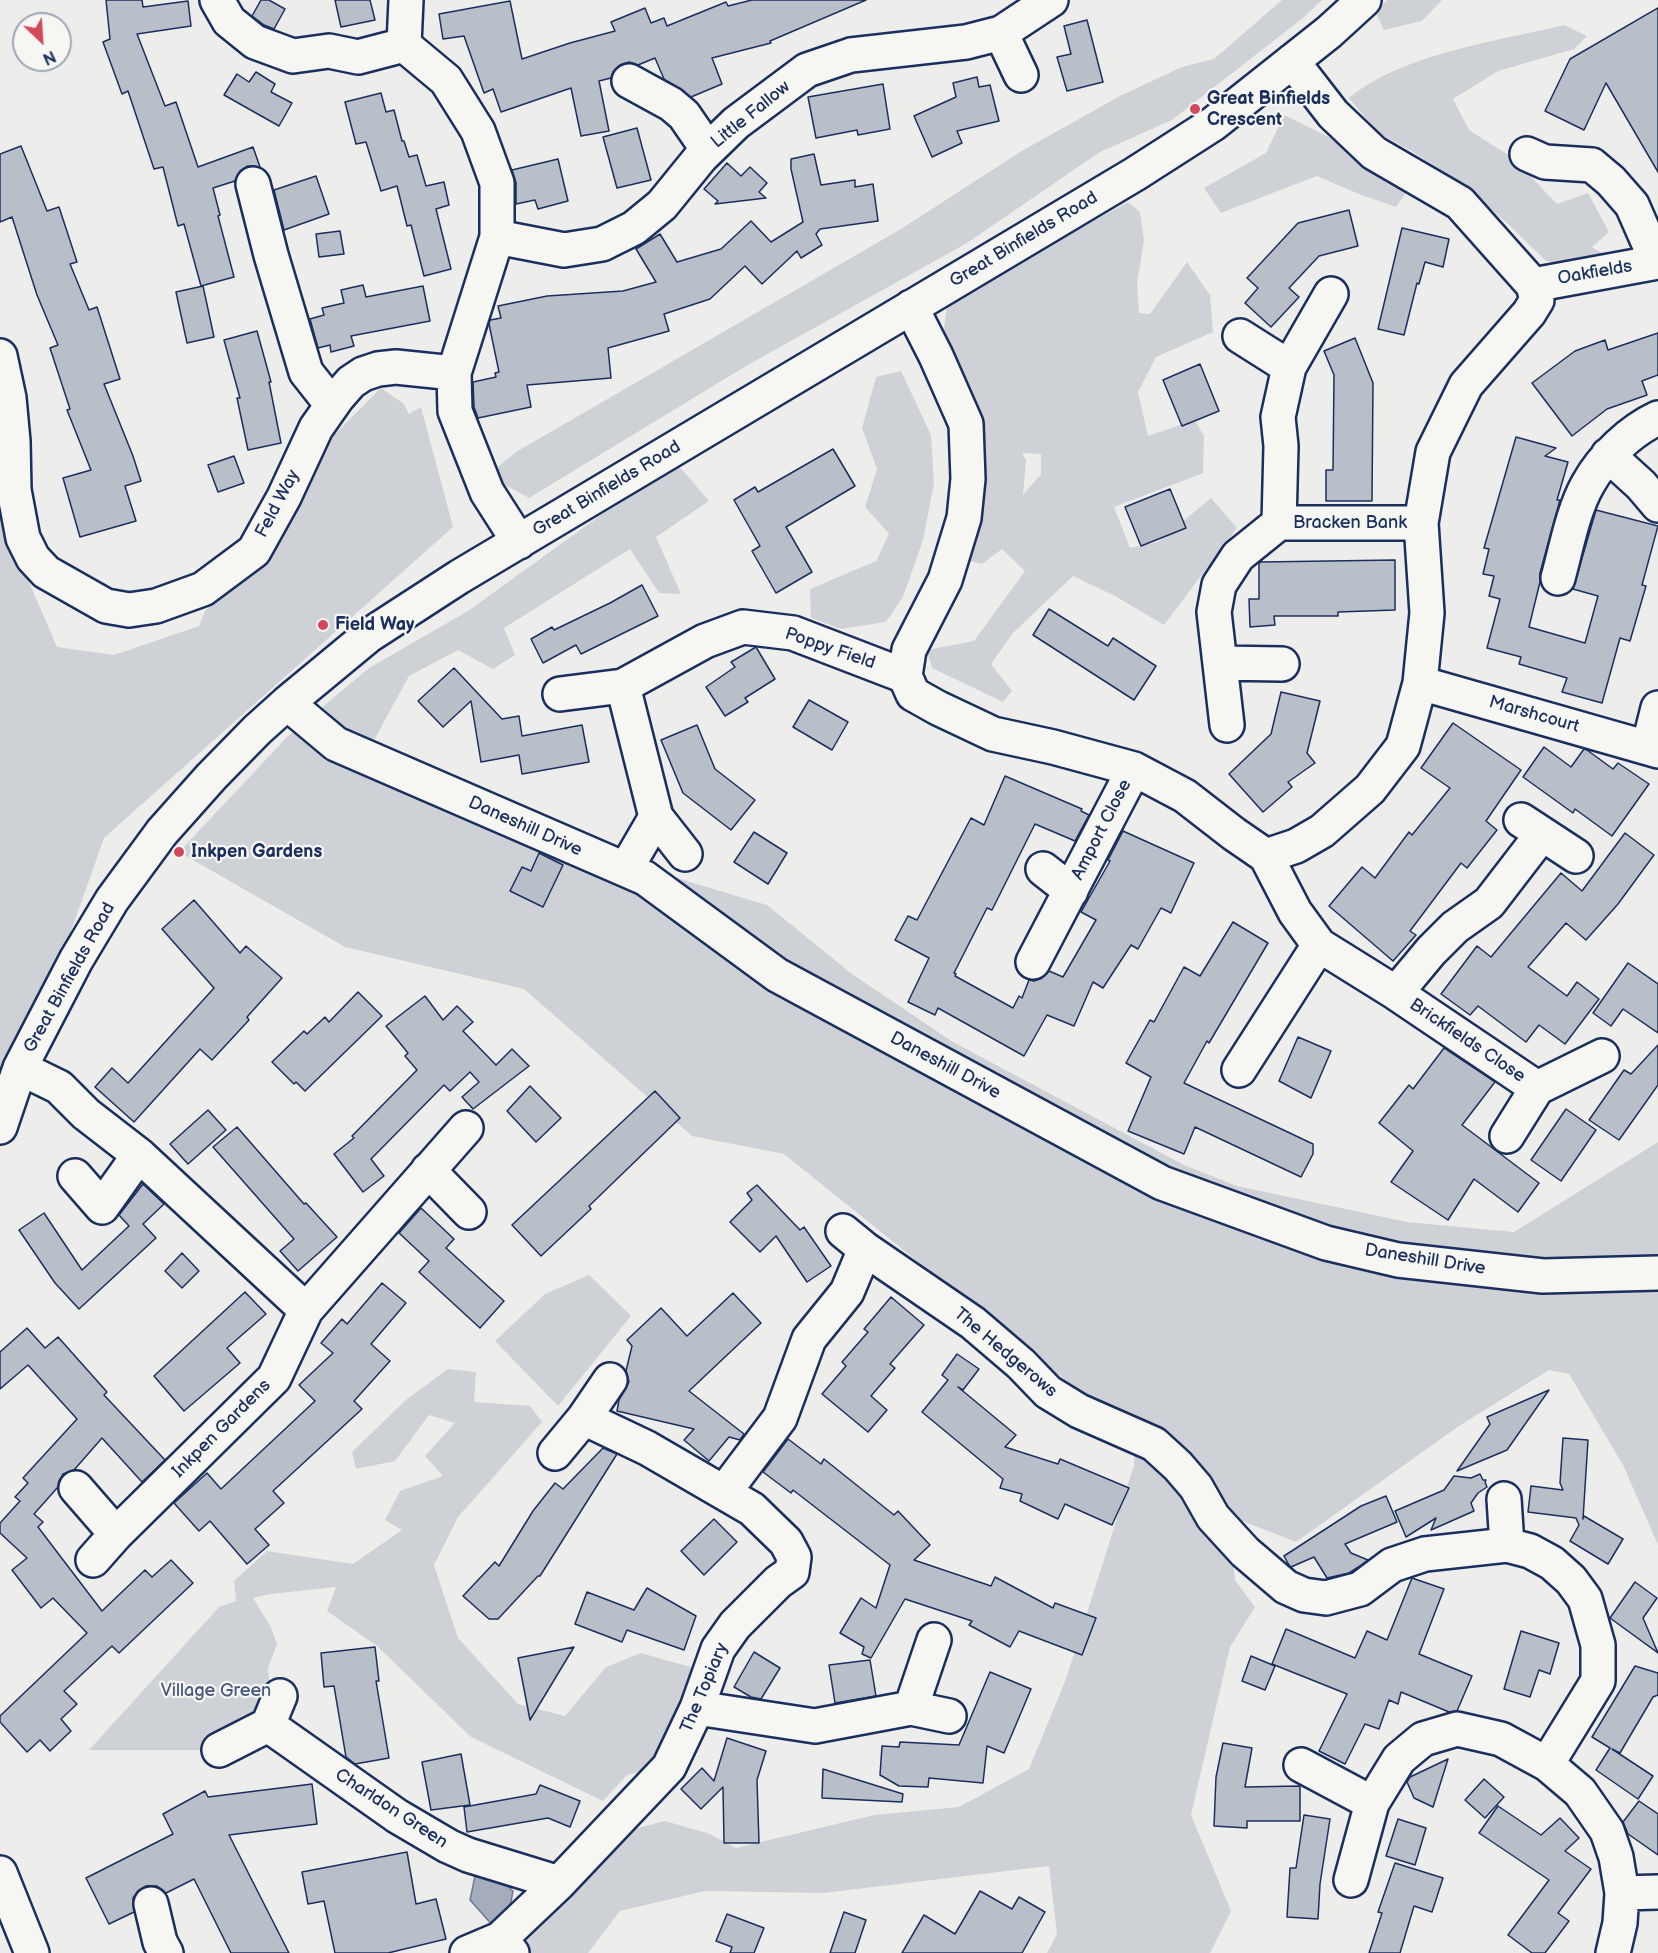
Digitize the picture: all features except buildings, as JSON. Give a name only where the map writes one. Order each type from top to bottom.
[{"type":"street","points":[[217,0],[229,21],[255,42],[293,56],[329,51],[358,57],[404,45]]},
{"type":"street","points":[[404,45],[406,0]]},
{"type":"street","name":"Little Fallow","points":[[497,237],[564,250],[602,244],[634,228],[662,205],[708,150],[736,123],[807,70],[851,55],[966,42],[1001,33],[1051,0]]},
{"type":"street","name":"Great Binfields Road","points":[[0,1127],[20,1068],[76,960],[112,900],[162,832],[257,730],[368,636],[459,577],[1135,174],[1214,124],[1329,32],[1364,0]]},
{"type":"street","points":[[1001,33],[1020,75]]},
{"type":"street","points":[[404,45],[446,80],[478,130],[497,183],[497,237],[454,373],[455,411],[487,492],[519,542]]},
{"type":"street","points":[[911,307],[966,424],[968,479],[964,518],[945,580],[909,650],[905,676],[913,694],[993,734],[1053,747],[1134,769],[1185,796],[1233,834],[1266,856],[1296,846],[1322,831],[1370,789],[1402,746],[1420,683],[1427,613],[1421,523],[1433,452],[1466,385],[1529,313],[1537,300],[1533,285],[1460,203],[1374,153],[1333,114],[1292,62]]},
{"type":"street","points":[[629,81],[671,104],[684,115],[708,150]]},
{"type":"street","name":"Oakfields","points":[[1527,154],[1545,162],[1592,165],[1611,181],[1632,205],[1658,262],[1533,285]]},
{"type":"street","points":[[254,184],[306,372],[332,405]]},
{"type":"street","name":"Bracken Bank","points":[[1279,523],[1281,446],[1278,417],[1289,367],[1331,294]]},
{"type":"street","points":[[1240,336],[1289,367]]},
{"type":"street","name":"Feld Way","points":[[0,356],[9,398],[14,490],[23,538],[33,558],[46,572],[106,606],[129,610],[156,606],[203,589],[254,551],[284,497],[316,428],[351,382],[378,369],[396,367],[454,373]]},
{"type":"street","points":[[1558,578],[1572,527],[1587,485],[1608,455],[1645,424],[1658,418]]},
{"type":"street","points":[[1608,455],[1641,485],[1658,505]]},
{"type":"street","name":"Bracken Bank","points":[[1227,724],[1214,612],[1219,585],[1238,556],[1279,523],[1421,523]]},
{"type":"street","name":"Poppy Field","points":[[560,694],[623,686],[705,641],[743,627],[793,633],[905,676]]},
{"type":"street","points":[[1220,663],[1282,664]]},
{"type":"street","name":"Marshcourt","points":[[1420,683],[1653,749],[1658,708]]},
{"type":"street","points":[[623,686],[656,816],[685,854]]},
{"type":"street","name":"Daneshill Drive","points":[[287,703],[336,744],[645,878],[777,975],[1162,1183],[1326,1243],[1398,1260],[1543,1276],[1658,1273]]},
{"type":"street","name":"Amport Close","points":[[1033,962],[1134,769]]},
{"type":"street","points":[[631,860],[656,816]]},
{"type":"street","name":"Brickfields Close","points":[[1396,993],[1431,951],[1455,927],[1489,903],[1532,827],[1576,856]]},
{"type":"street","name":"Brickfields Close","points":[[1266,856],[1295,912],[1319,945],[1396,993],[1537,1088]]},
{"type":"street","name":"Amport Close","points":[[1043,869],[1071,891]]},
{"type":"street","points":[[1239,1070],[1319,945]]},
{"type":"street","name":"Brickfields Close","points":[[1507,1136],[1537,1088],[1602,1056]]},
{"type":"street","points":[[20,1068],[59,1087],[86,1114],[139,1155],[306,1310]]},
{"type":"street","name":"Inkpen Gardens","points":[[93,1560],[116,1534],[274,1378],[306,1310],[466,1128]]},
{"type":"street","points":[[75,1176],[102,1207],[139,1155]]},
{"type":"street","points":[[428,1170],[470,1212]]},
{"type":"street","name":"The Hedgerows","points":[[725,1491],[780,1418],[809,1339],[847,1292],[854,1240],[972,1323],[1021,1364],[1048,1392],[1079,1411],[1154,1444],[1196,1487],[1214,1517],[1245,1552],[1286,1587],[1304,1595],[1326,1598],[1360,1589],[1392,1565],[1425,1554],[1508,1545]]},
{"type":"street","points":[[555,1453],[584,1418],[610,1380]]},
{"type":"street","name":"The Topiary","points":[[506,1946],[559,1882],[669,1767],[697,1708],[718,1649],[735,1625],[778,1582],[792,1572],[794,1557],[786,1542],[752,1509],[725,1491],[646,1448],[584,1418]]},
{"type":"street","points":[[76,1488],[116,1534]]},
{"type":"street","points":[[1504,1499],[1508,1545],[1530,1551],[1552,1563],[1572,1580],[1585,1599],[1598,1645],[1598,1681],[1547,1764]]},
{"type":"street","points":[[911,1708],[934,1640]]},
{"type":"street","points":[[219,1750],[268,1725],[280,1696]]},
{"type":"street","points":[[697,1708],[815,1726],[911,1708],[949,1716]]},
{"type":"street","name":"Charldon Green","points":[[268,1725],[397,1816],[448,1846],[468,1855],[559,1882]]},
{"type":"street","points":[[1351,1880],[1372,1803],[1398,1759],[1423,1738],[1457,1729],[1501,1739],[1547,1764],[1580,1792],[1606,1831],[1616,1857],[1622,1893],[1620,1923],[1613,1953]]},
{"type":"street","points":[[1301,1765],[1372,1803]]},
{"type":"street","points":[[0,1873],[32,1953]]},
{"type":"street","points":[[1622,1893],[1658,1892]]},
{"type":"street","points":[[151,1904],[160,1942],[166,1953]]},
{"type":"street","points":[[467,1953],[506,1946]]},
{"type":"green space","points":[[1282,0],[1322,0],[1303,18],[1172,120],[1100,152],[967,243],[746,366],[529,498],[503,484],[493,471],[516,452],[901,229],[1020,152],[1120,96],[1182,67],[1214,59]]},
{"type":"green space","points":[[1387,0],[1442,0],[1422,21],[1384,30],[1375,11]]},
{"type":"green space","points":[[1564,25],[1587,36],[1574,49],[1498,71],[1453,99],[1469,130],[1513,158],[1557,204],[1588,193],[1609,232],[1592,247],[1611,258],[1570,269],[1545,260],[1507,223],[1458,181],[1378,133],[1349,98],[1396,70],[1423,60],[1451,51]]},
{"type":"green space","points":[[1284,115],[1347,146],[1409,189],[1396,207],[1317,176],[1221,213],[1204,188],[1266,153]]},
{"type":"green space","points":[[1128,202],[1140,212],[1144,240],[1137,284],[1139,313],[1150,314],[1187,262],[1210,295],[1213,332],[1156,357],[1138,392],[1148,436],[1195,420],[1204,436],[1203,473],[1114,507],[1130,548],[1158,542],[1211,498],[1237,528],[1164,625],[1115,596],[1073,576],[1013,633],[991,664],[1012,691],[1003,702],[932,668],[927,650],[974,641],[1025,571],[1002,549],[982,564],[965,560],[978,446],[986,445],[957,374],[944,328],[947,306],[982,283]],"holes":[[[1022,453],[1041,454],[1041,474],[1023,495],[1026,460]]]},
{"type":"green space","points":[[901,371],[931,435],[934,483],[923,540],[903,597],[886,622],[841,629],[811,618],[810,589],[876,561],[889,534],[865,507],[877,469],[862,428],[876,377]]},
{"type":"green space","points":[[381,388],[404,404],[409,414],[421,407],[453,527],[104,838],[0,1132],[0,515],[57,647],[114,655],[199,626],[205,611],[260,560],[299,499],[334,435]]},
{"type":"green space","points":[[679,466],[709,501],[656,537],[681,594],[659,593],[630,549],[504,628],[515,655],[493,669],[458,650],[409,676],[372,744],[643,868],[767,905],[852,974],[953,1042],[1184,1165],[1237,1186],[1407,1222],[1514,1232],[1658,1142],[1658,1545],[1623,1465],[1569,1374],[1549,1370],[1459,1426],[1296,1542],[1227,1515],[1235,1580],[1255,1607],[1230,1647],[1191,1815],[1231,1911],[1210,1953],[1047,1953],[1057,1934],[1049,1866],[823,1893],[705,1891],[620,1911],[588,1953],[520,1953],[514,1942],[630,1830],[665,1821],[710,1834],[736,1848],[874,1815],[959,1807],[1029,1769],[1066,1679],[1134,1465],[1135,1422],[1080,1392],[784,1154],[692,1136],[524,989],[345,947],[179,852],[288,736],[369,668],[468,611],[601,515]]},
{"type":"green space","points":[[589,1275],[631,1316],[558,1406],[495,1341],[545,1294]]},
{"type":"green space","name":"Village Green","points":[[448,1369],[476,1372],[474,1402],[530,1406],[542,1422],[458,1517],[434,1565],[458,1638],[518,1704],[565,1716],[606,1667],[641,1653],[718,1675],[657,1768],[627,1775],[603,1801],[471,1737],[377,1646],[327,1611],[336,1587],[253,1598],[271,1627],[277,1644],[268,1668],[270,1685],[281,1695],[219,1750],[89,1750],[219,1607],[236,1601],[234,1581],[267,1551],[353,1564],[402,1530],[385,1520],[400,1491],[443,1476],[425,1456],[455,1423],[429,1415],[395,1461],[356,1469],[352,1452],[407,1399]]},
{"type":"water","points":[[489,1870],[513,1891],[508,1917],[495,1928],[470,1900],[475,1876]]},
{"type":"place","name":"Great Binfields Crescent","points":[[1195,109]]},
{"type":"place","name":"Field Way","points":[[323,625]]},
{"type":"place","name":"Inkpen Gardens","points":[[179,852]]}]
